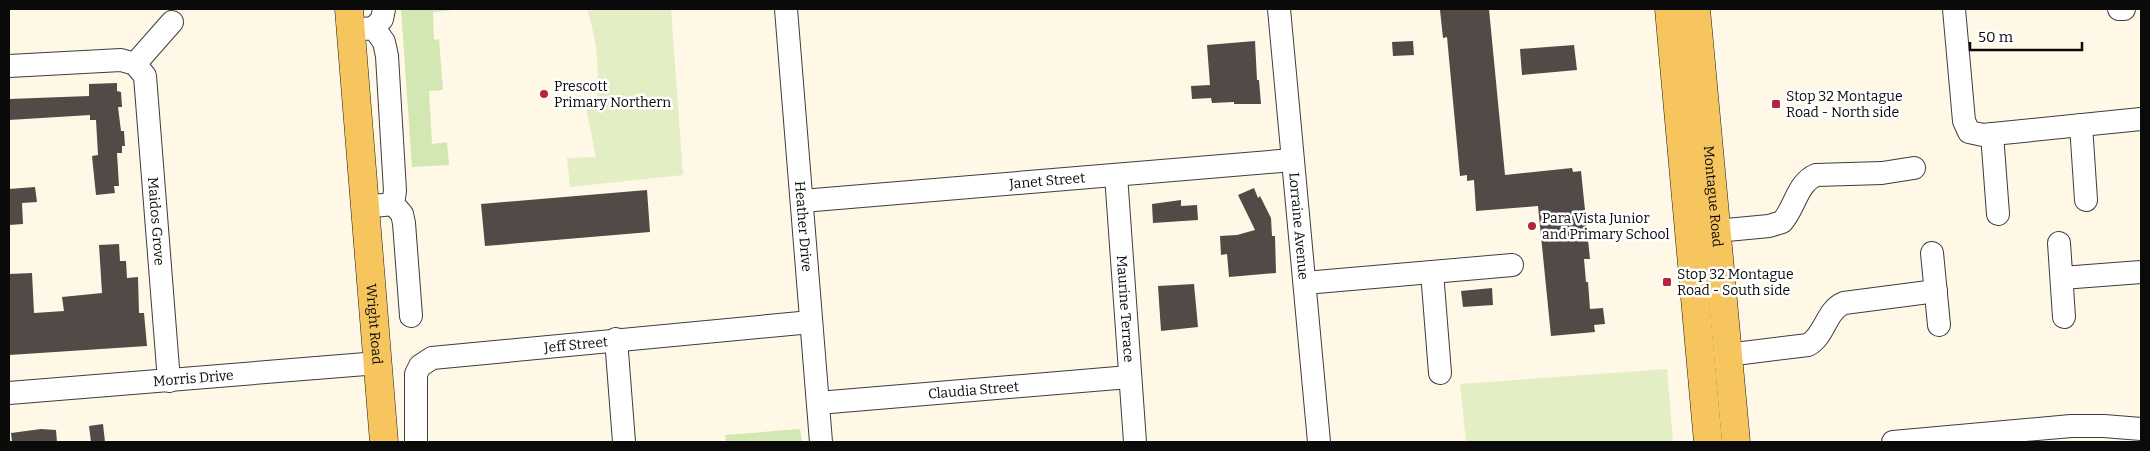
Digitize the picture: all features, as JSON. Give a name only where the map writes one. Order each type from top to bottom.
[{"type":"main road","name":"Montague Road","points":[[1670,9],[1708,442]]},
{"type":"main road","name":"Montague Road","points":[[1696,9],[1736,442]]},
{"type":"main road","name":"Wright Road","points":[[364,19],[364,207],[384,442]]},
{"type":"street","name":"Heather Drive","points":[[786,9],[821,442]]},
{"type":"street","name":"Lorraine Avenue","points":[[1279,9],[1319,442]]},
{"type":"street","points":[[1954,9],[1966,129],[1972,134],[1992,134],[2141,119]]},
{"type":"street","points":[[2119,9],[2124,9]]},
{"type":"street","name":"Wright Road","points":[[364,19],[384,42],[395,191],[393,204]]},
{"type":"street","points":[[9,66],[107,60],[126,61],[135,64],[172,22]]},
{"type":"street","name":"Maidos Grove","points":[[135,64],[145,76],[147,91],[169,381]]},
{"type":"street","points":[[2081,124],[2086,200]]},
{"type":"street","points":[[1992,134],[1998,214]]},
{"type":"street","name":"Janet Street","points":[[802,201],[1292,160]]},
{"type":"street","points":[[1716,231],[1769,226],[1782,222],[1803,186],[1816,175],[1882,173],[1914,168]]},
{"type":"street","name":"Maurine Terrace","points":[[1116,176],[1135,442]]},
{"type":"street","points":[[364,207],[393,204],[402,214],[411,316]]},
{"type":"street","points":[[2059,243],[2064,317]]},
{"type":"street","points":[[1932,253],[1939,325]]},
{"type":"street","points":[[1305,283],[1512,265]]},
{"type":"street","points":[[1432,272],[1440,373]]},
{"type":"street","points":[[2062,278],[2141,272]]},
{"type":"street","points":[[1727,355],[1808,345],[1815,340],[1834,310],[1844,303],[1936,290]]},
{"type":"street","name":"Jeff Street","points":[[416,442],[416,374],[425,361],[432,358],[616,339],[811,322]]},
{"type":"street","points":[[616,339],[624,442]]},
{"type":"street","name":"Morris Drive","points":[[9,393],[378,364]]},
{"type":"street","name":"Claudia Street","points":[[818,403],[1129,377]]},
{"type":"street","points":[[1893,442],[2027,436],[2092,425],[2141,430]]},
{"type":"green space","points":[[401,9],[466,9],[433,12],[434,40],[439,39],[443,90],[429,91],[432,144],[447,142],[449,165],[412,167]]},
{"type":"green space","points":[[587,9],[671,9],[683,175],[570,187],[567,158],[596,157],[586,108],[597,106],[597,57]]},
{"type":"green space","points":[[1667,369],[1673,442],[1466,442],[1460,384]]},
{"type":"green space","points":[[800,429],[802,442],[726,442],[725,435]]},
{"type":"building","points":[[1489,9],[1505,175],[1572,168],[1573,172],[1581,171],[1590,259],[1584,259],[1590,309],[1603,308],[1605,324],[1594,325],[1595,332],[1551,336],[1538,206],[1476,211],[1474,180],[1467,181],[1467,175],[1460,176],[1447,37],[1443,38],[1440,10]]},
{"type":"building","points":[[1255,41],[1257,80],[1259,80],[1261,104],[1212,103],[1211,98],[1192,99],[1191,86],[1210,85],[1207,45]]},
{"type":"building","points":[[1413,41],[1414,55],[1393,56],[1392,42]]},
{"type":"building","points":[[1574,45],[1577,70],[1522,75],[1520,49]]},
{"type":"building","points":[[117,83],[117,91],[121,92],[122,107],[118,107],[121,131],[124,131],[125,146],[122,146],[122,153],[117,153],[119,186],[114,186],[115,193],[96,195],[92,156],[98,155],[96,120],[90,120],[90,115],[9,120],[9,99],[89,96],[89,84]]},
{"type":"building","points":[[35,187],[37,202],[22,203],[23,224],[9,225],[9,189]]},
{"type":"building","points":[[1254,188],[1271,218],[1272,236],[1275,236],[1276,273],[1229,277],[1227,254],[1221,255],[1220,236],[1237,235],[1255,230],[1238,195]]},
{"type":"building","points":[[647,190],[650,232],[485,246],[481,204]]},
{"type":"building","points":[[1181,200],[1181,206],[1197,205],[1198,220],[1153,223],[1152,204]]},
{"type":"building","points":[[119,244],[120,261],[126,261],[127,278],[138,277],[139,313],[144,313],[147,346],[9,355],[9,274],[32,273],[34,313],[64,311],[62,297],[102,293],[99,245]]},
{"type":"building","points":[[1194,284],[1198,327],[1161,331],[1158,286]]},
{"type":"building","points":[[1492,288],[1493,305],[1463,307],[1461,291]]},
{"type":"building","points":[[103,424],[105,442],[91,442],[89,426]]},
{"type":"building","points":[[41,429],[56,430],[57,442],[12,442],[11,433]]},
{"type":"place","name":"Prescott Primary Northern","points":[[544,94]]},
{"type":"place","name":"Stop 32 Montague Road - North side","points":[[1776,104]]},
{"type":"place","name":"Para Vista Junior and Primary School","points":[[1532,226]]},
{"type":"place","name":"Stop 32 Montague Road - South side","points":[[1667,282]]}]
